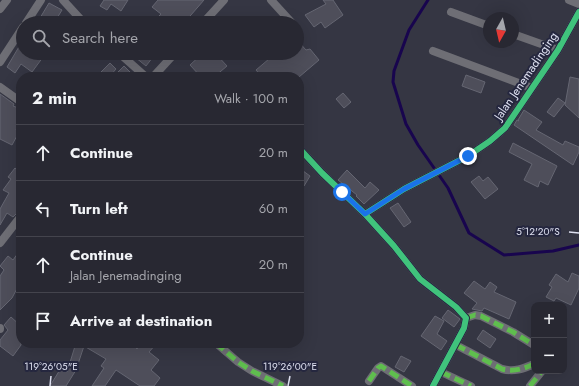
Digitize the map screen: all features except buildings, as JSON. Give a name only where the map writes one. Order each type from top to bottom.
[{"type":"street","points":[[0,9],[7,0]]},
{"type":"street","points":[[31,16],[41,0]]},
{"type":"street","points":[[63,0],[78,16]]},
{"type":"street","points":[[209,16],[224,0]]},
{"type":"street","points":[[272,0],[286,16]]},
{"type":"street","points":[[569,0],[579,4]]},
{"type":"street","points":[[451,12],[483,24]]},
{"type":"street","name":"Jalan Jenemadinging","points":[[365,214],[404,189],[468,156],[490,142],[505,128],[558,50],[579,12]]},
{"type":"street","points":[[519,36],[558,50]]},
{"type":"street","points":[[0,62],[16,38]]},
{"type":"street","points":[[433,51],[532,88]]},
{"type":"street","points":[[127,60],[140,72]]},
{"type":"street","points":[[158,72],[169,60]]},
{"type":"street","points":[[0,87],[16,98]]},
{"type":"street","points":[[304,153],[322,173],[365,214],[394,246],[420,279],[456,307],[466,318]]},
{"type":"street","points":[[0,243],[16,222]]},
{"type":"street","points":[[466,318],[475,315],[481,316],[513,332],[531,343]]},
{"type":"street","points":[[433,386],[456,345],[464,328],[466,318]]},
{"type":"street","points":[[456,345],[502,369],[515,371],[531,365]]},
{"type":"street","points":[[222,348],[243,365],[283,386]]},
{"type":"street","points":[[369,381],[381,366],[412,386]]},
{"type":"street","points":[[441,372],[471,386]]},
{"type":"street","points":[[530,386],[540,374]]},
{"type":"waterway","points":[[428,0],[409,30],[394,71],[393,82],[406,124],[418,145],[448,188],[469,233],[504,255],[553,251],[579,245]]},
{"type":"marked path","points":[[466,318],[475,315],[481,316],[513,332],[531,343]]},
{"type":"marked path","points":[[456,345],[502,369],[518,370],[531,365]]},
{"type":"marked path","points":[[222,348],[238,362],[252,371],[283,386]]},
{"type":"marked path","points":[[369,381],[381,366],[412,386]]},
{"type":"marked path","points":[[441,372],[471,386]]},
{"type":"marked path","points":[[530,386],[540,374]]},
{"type":"cycle path","points":[[304,153],[322,173],[365,214],[404,189],[468,156],[490,141],[505,128],[558,50],[579,12]]},
{"type":"cycle path","points":[[365,214],[394,246],[420,279],[456,307],[466,318],[464,328],[433,386]]},
{"type":"route","points":[[342,192],[365,214],[404,189],[468,156]]}]
